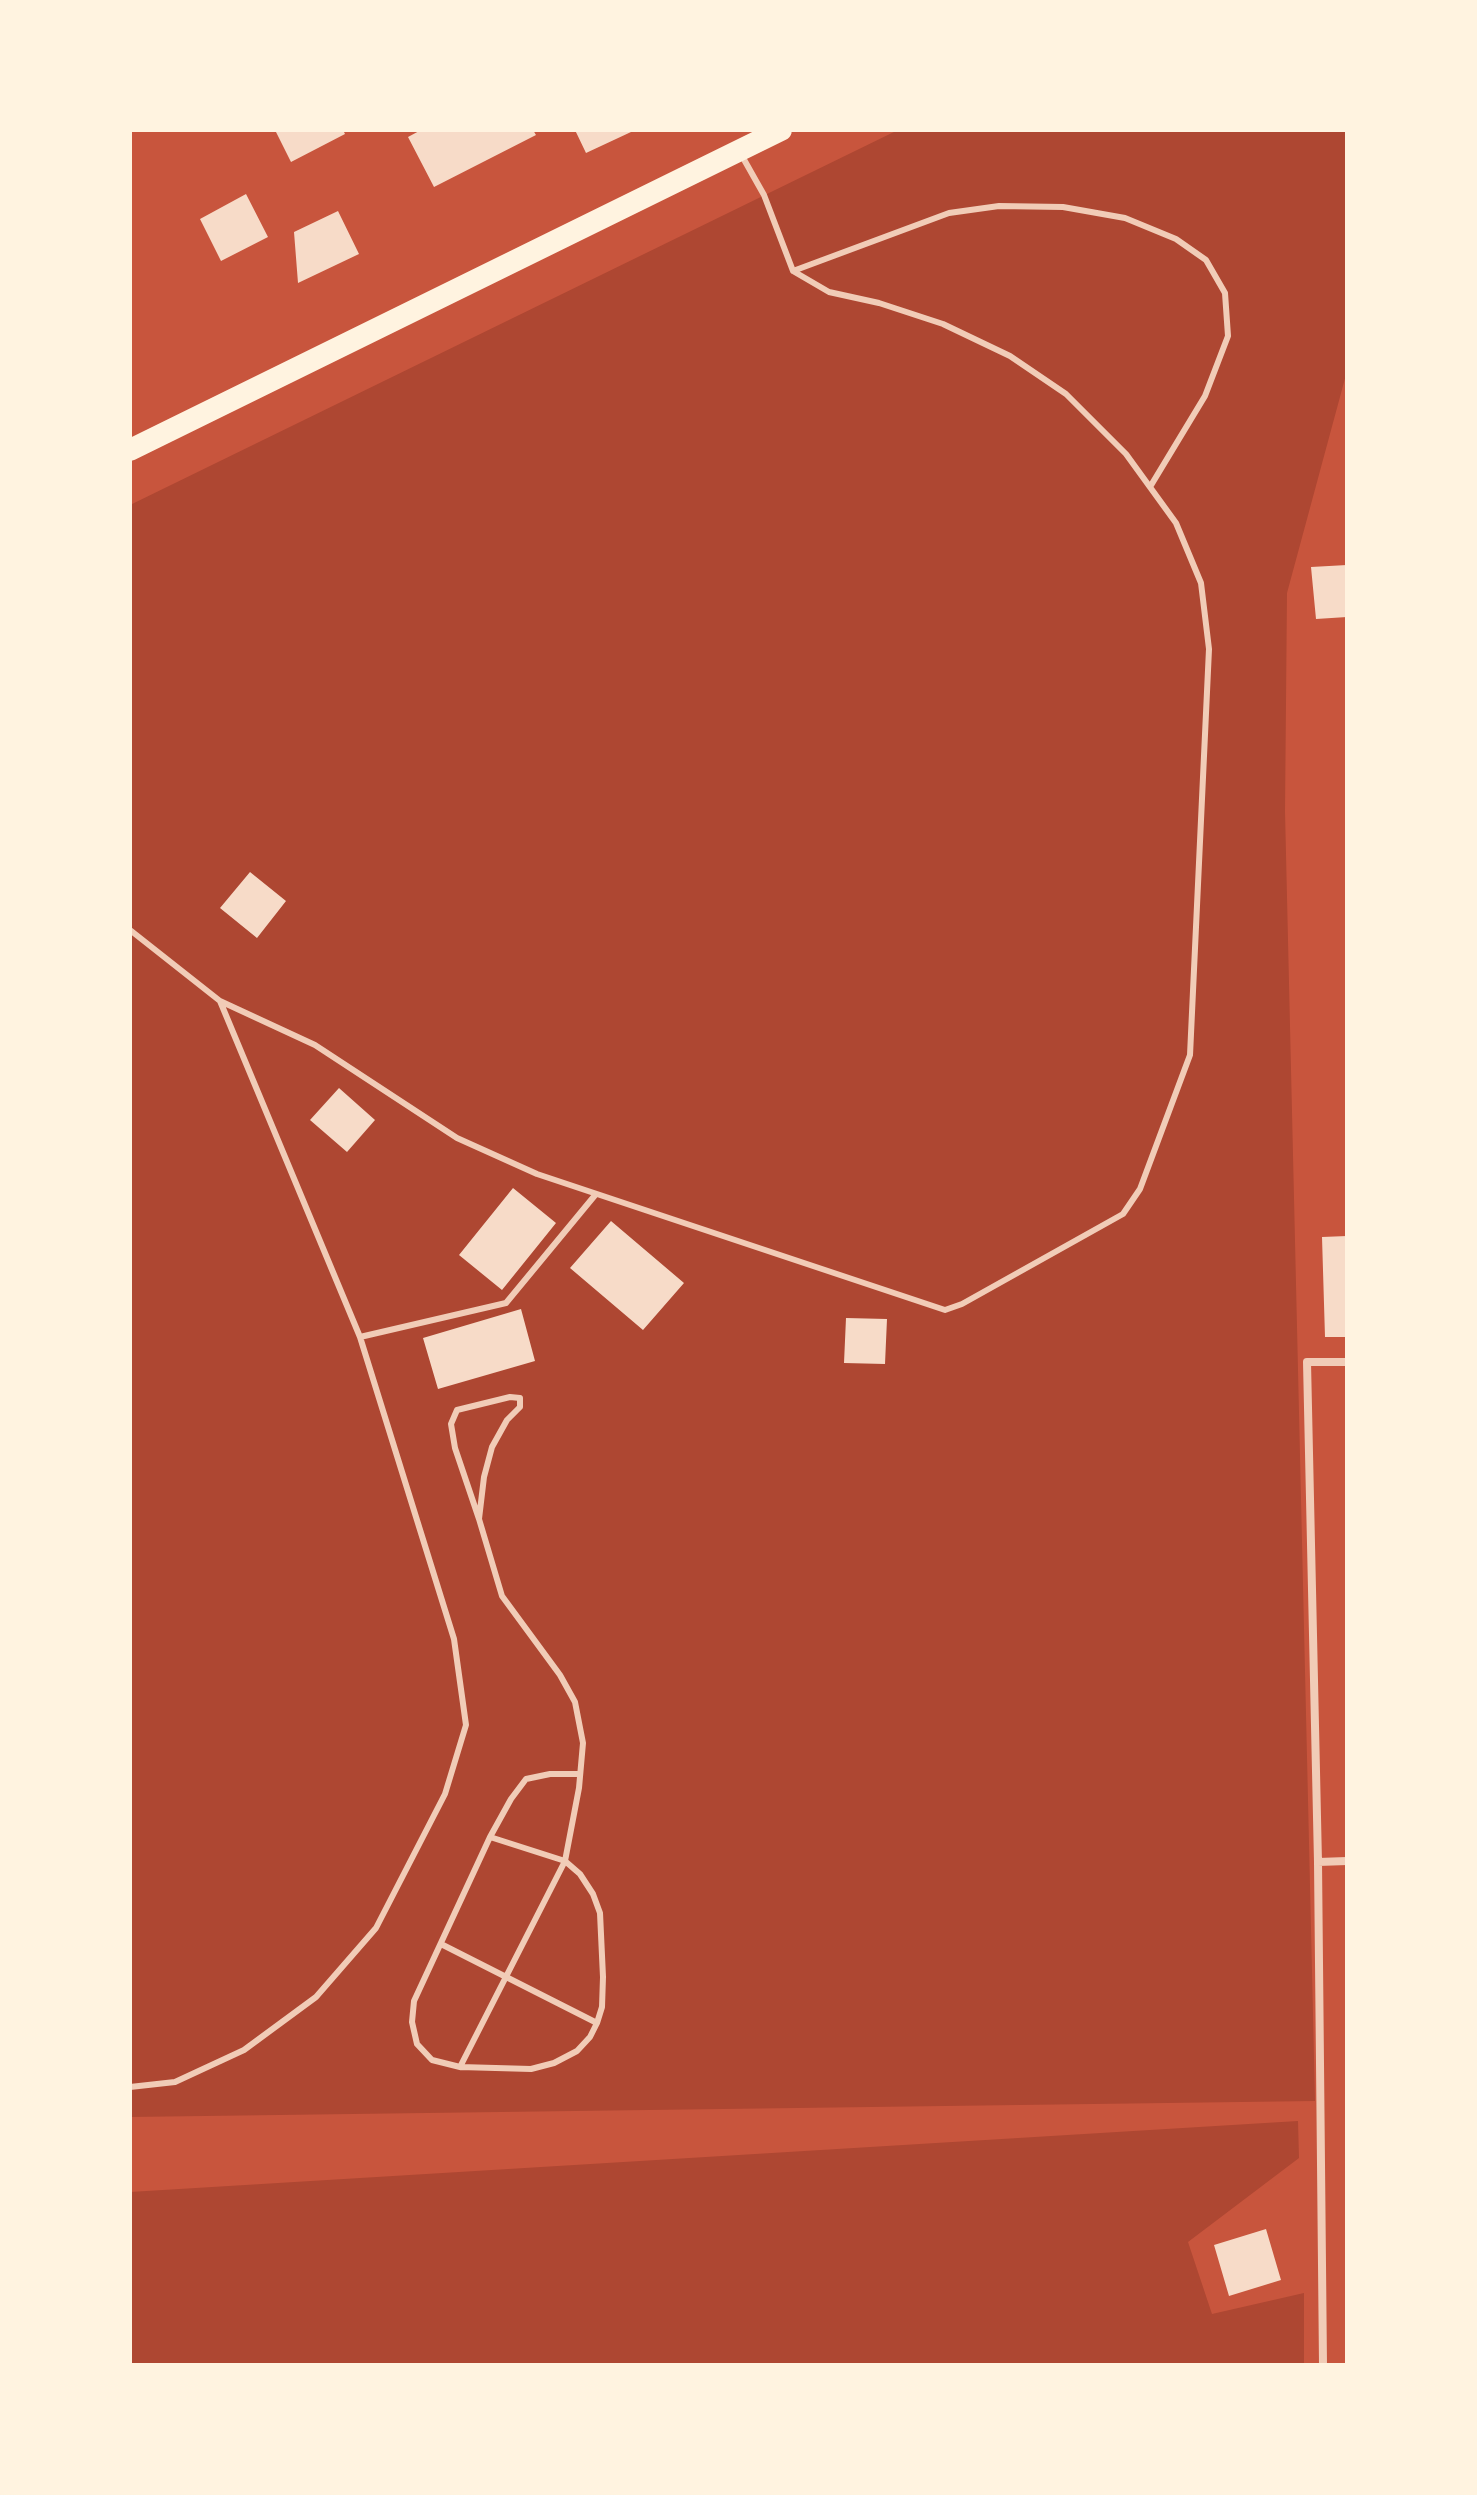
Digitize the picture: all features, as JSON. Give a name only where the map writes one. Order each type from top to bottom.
[{"type":"highway","points":[[130,450],[781,130]]},
{"type":"street","points":[[1323,2365],[1318,1862],[1307,1362],[1347,1362]]},
{"type":"street","points":[[1318,1862],[1347,1861]]},
{"type":"lane","points":[[130,930],[220,1001],[315,1045],[457,1138],[537,1174],[945,1310],[962,1304],[1123,1214],[1140,1189],[1190,1055],[1209,649],[1201,583],[1176,523],[1126,454],[1066,394],[1010,356],[943,324],[879,303],[829,292],[793,271],[764,195],[739,151]]},
{"type":"lane","points":[[793,271],[949,213],[999,206],[1063,207],[1125,218],[1176,239],[1206,260],[1225,293],[1228,336],[1205,396],[1150,487]]},
{"type":"lane","points":[[130,2087],[175,2082],[244,2050],[316,1997],[376,1928],[445,1794],[466,1725],[454,1639],[360,1337],[220,1001]]},
{"type":"lane","points":[[360,1337],[506,1303],[596,1194]]},
{"type":"lane","points":[[460,2067],[565,1861],[583,1743],[575,1702],[560,1675],[502,1596],[455,1448],[451,1424],[457,1410],[510,1397],[520,1398],[520,1407],[507,1420],[492,1447],[484,1477],[479,1519]]},
{"type":"lane","points":[[490,1837],[565,1861],[580,1874],[593,1894],[600,1913],[603,1977],[602,2007],[597,2023],[590,2037],[577,2051],[554,2063],[531,2069],[460,2067],[432,2060],[417,2044],[412,2022],[414,2001],[490,1837],[511,1799],[526,1779],[550,1774],[580,1774]]},
{"type":"lane","points":[[441,1944],[597,2023]]},
{"type":"shaded area","points":[[898,130],[1347,130],[1347,371],[1287,593],[1285,811],[1315,2101],[130,2117],[130,505]]},
{"type":"shaded area","points":[[1298,2121],[1299,2158],[1188,2242],[1212,2314],[1304,2293],[1304,2365],[130,2365],[130,2192]]},
{"type":"building","points":[[275,130],[343,130],[345,134],[291,162]]},
{"type":"building","points":[[421,130],[533,130],[536,135],[434,187],[408,137]]},
{"type":"building","points":[[575,130],[629,130],[631,132],[586,153]]},
{"type":"building","points":[[246,194],[268,237],[221,261],[200,219]]},
{"type":"building","points":[[338,211],[359,254],[298,283],[294,232]]},
{"type":"building","points":[[1347,565],[1347,617],[1316,619],[1311,567]]},
{"type":"building","points":[[250,872],[286,901],[257,938],[220,908]]},
{"type":"building","points":[[339,1088],[375,1120],[347,1152],[310,1120]]},
{"type":"building","points":[[513,1188],[556,1223],[502,1290],[459,1255]]},
{"type":"building","points":[[611,1221],[684,1283],[643,1330],[570,1268]]},
{"type":"building","points":[[1347,1236],[1347,1337],[1325,1337],[1322,1237]]},
{"type":"building","points":[[521,1309],[535,1361],[438,1389],[423,1338]]},
{"type":"building","points":[[846,1318],[887,1319],[885,1364],[844,1363]]},
{"type":"building","points":[[1266,2229],[1281,2280],[1229,2296],[1214,2245]]}]
